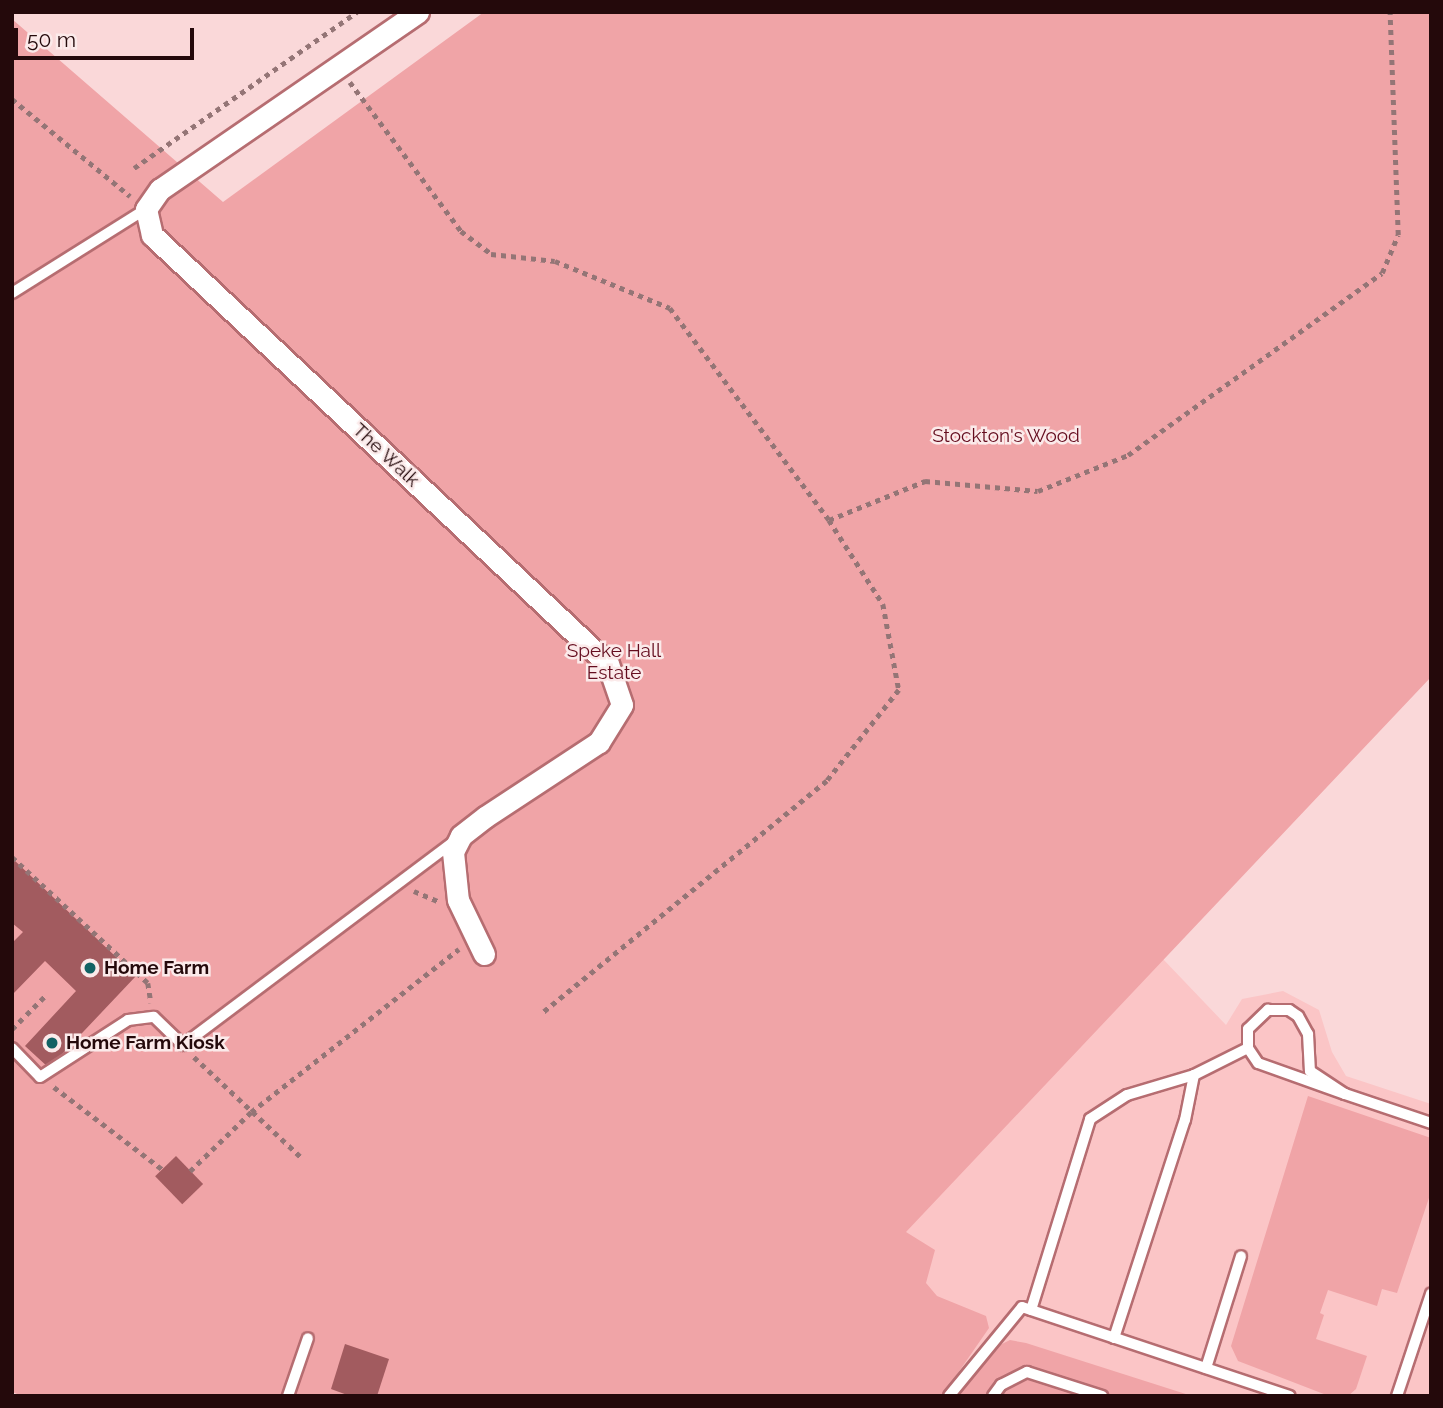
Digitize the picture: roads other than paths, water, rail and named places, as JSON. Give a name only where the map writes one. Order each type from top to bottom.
[{"type":"street","points":[[146,209],[160,189],[418,12]]},
{"type":"street","name":"The Walk","points":[[146,209],[152,235],[608,664],[622,705],[599,742],[461,836]]},
{"type":"street","points":[[461,836],[453,852],[453,875],[479,946]]},
{"type":"lane","points":[[12,293],[146,209]]},
{"type":"lane","points":[[12,1048],[40,1077],[128,1020],[154,1017],[183,1045],[461,836]]},
{"type":"lane","points":[[1345,1094],[1310,1071],[1308,1034],[1298,1016],[1289,1010],[1259,1014],[1248,1030],[1248,1048],[1270,1076],[1345,1094],[1431,1123]]},
{"type":"lane","points":[[1031,1310],[1090,1119],[1127,1095],[1194,1075],[1248,1048]]},
{"type":"lane","points":[[1114,1338],[1185,1120],[1194,1075]]},
{"type":"lane","points":[[1206,1368],[1241,1256]]},
{"type":"lane","points":[[1397,1396],[1431,1294]]},
{"type":"lane","points":[[949,1396],[1022,1307],[1290,1396]]},
{"type":"lane","points":[[288,1396],[308,1338]]},
{"type":"lane","points":[[993,1396],[1001,1385],[1027,1373],[1102,1396]]},
{"type":"place","name":"Home Farm","points":[[90,968]]},
{"type":"place","name":"Home Farm Kiosk","points":[[52,1043]]},
{"type":"park label","name":"Stockton's Wood","points":[[1006,436]]},
{"type":"park label","name":"Speke Hall Estate","points":[[614,662]]}]
